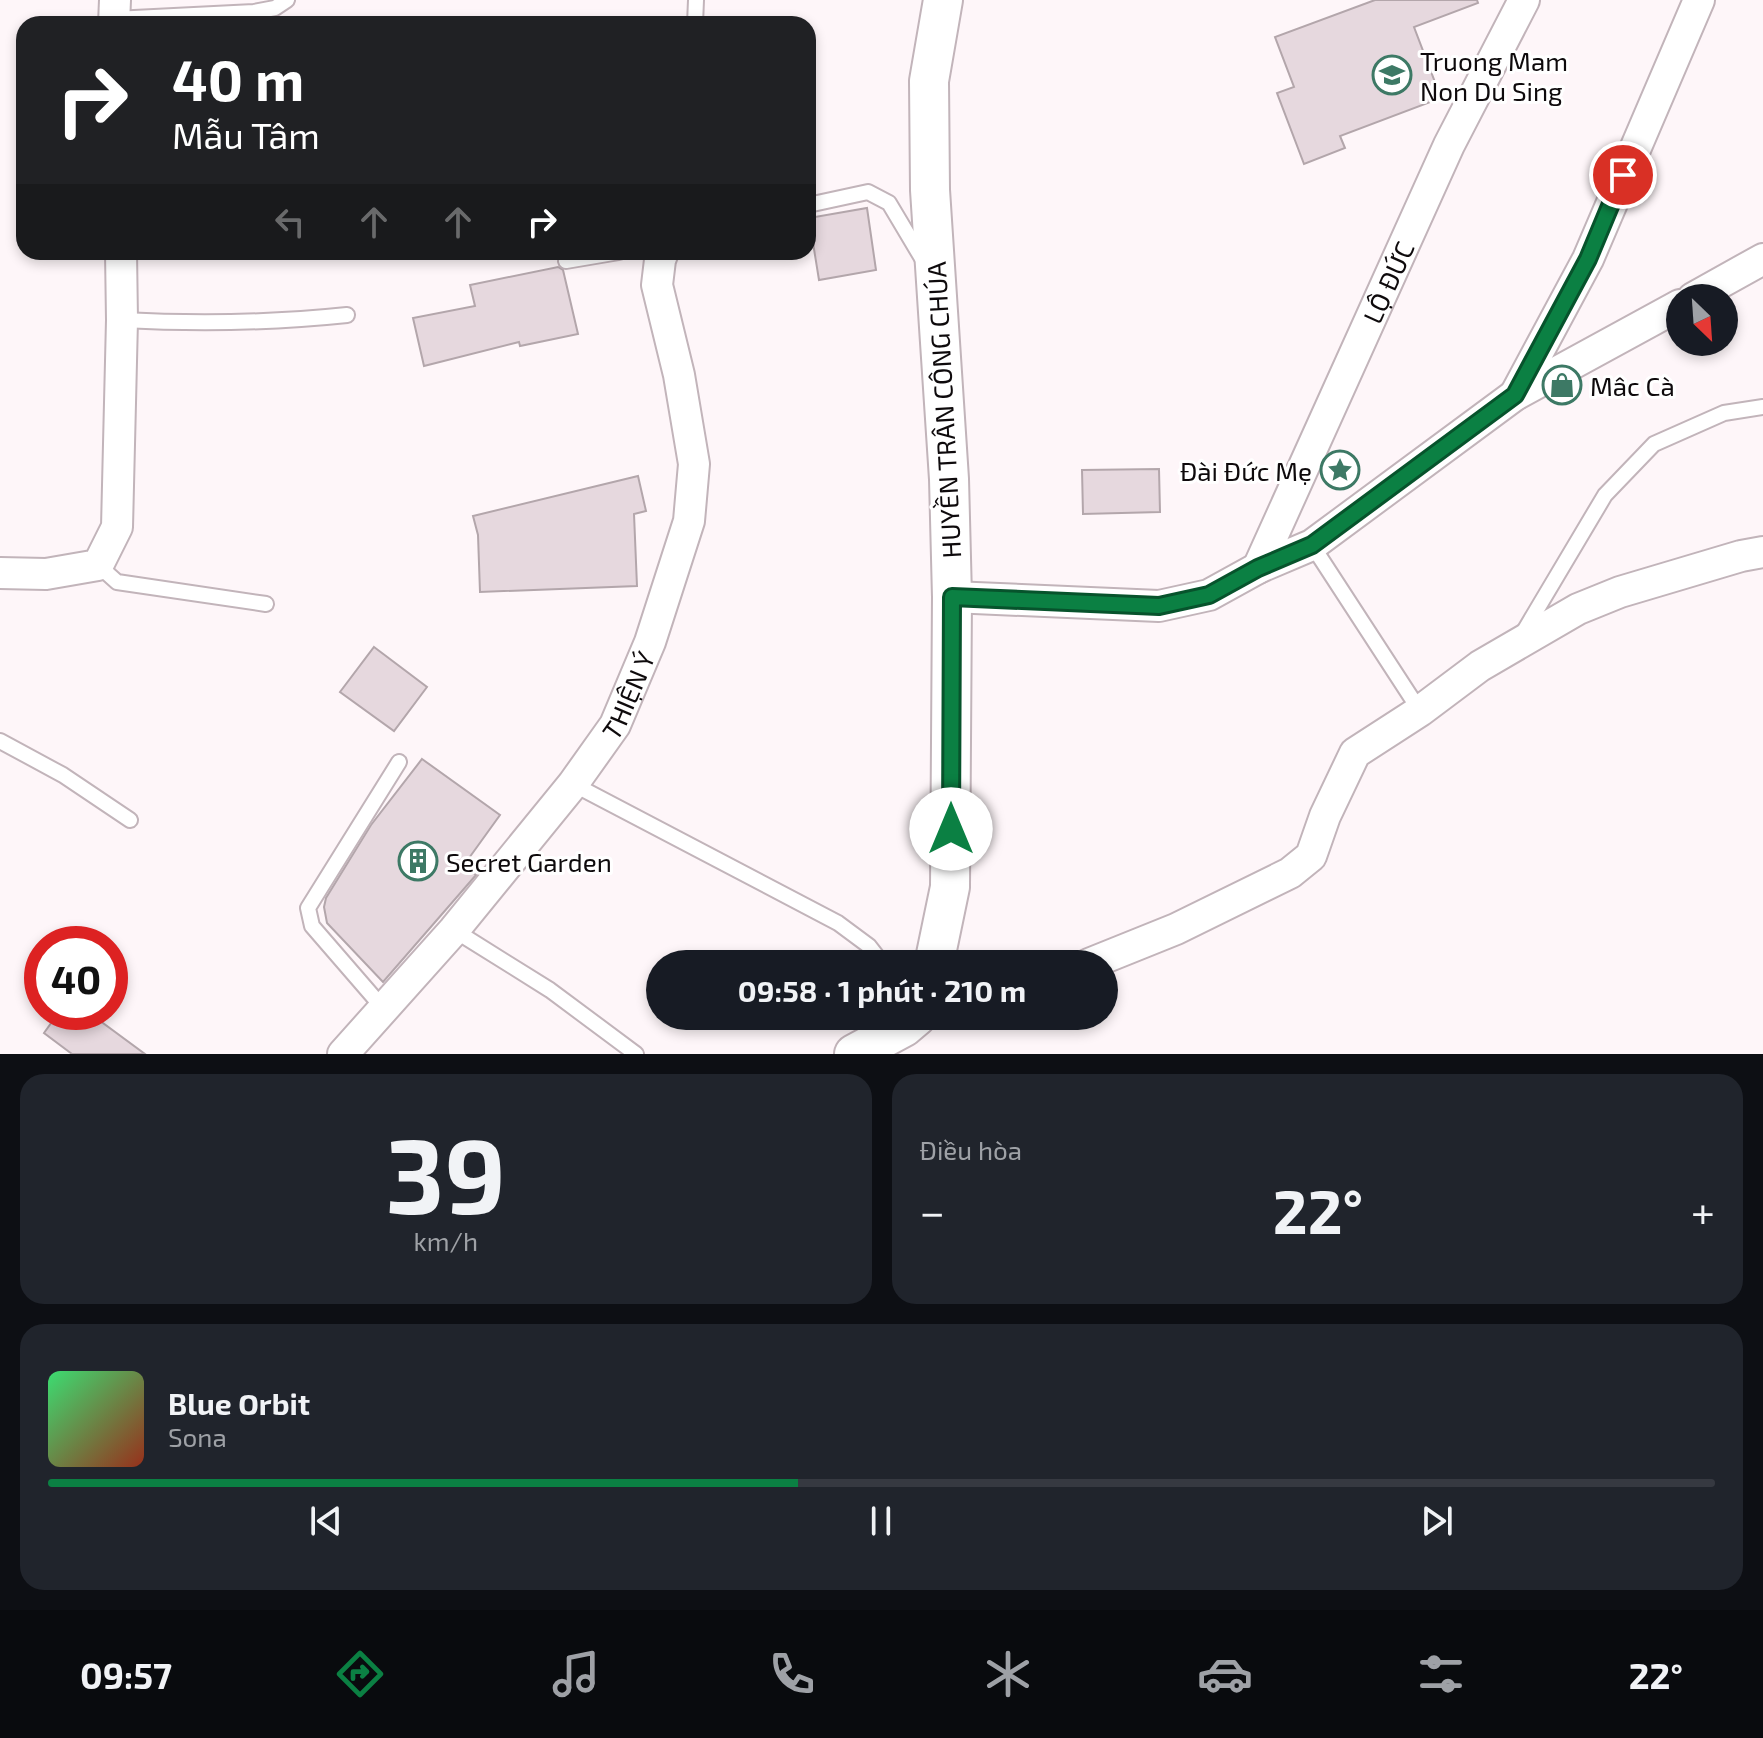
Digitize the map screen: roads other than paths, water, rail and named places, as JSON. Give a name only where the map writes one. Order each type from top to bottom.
[{"type":"street","name":"HUYỀN TRÂN CÔNG CHÚA","points":[[937,950],[950,887],[952,597],[949,479],[930,190],[929,81],[943,0]]},
{"type":"street","name":"LỘ ĐỨC","points":[[1258,568],[1449,145],[1524,0]]},
{"type":"street","points":[[1515,395],[1588,259],[1699,0]]},
{"type":"street","points":[[1718,284],[1763,259]]},
{"type":"street","points":[[0,573],[46,574],[98,565],[117,527],[121,260]]},
{"type":"street","name":"THIỆN Ý","points":[[343,1054],[454,930],[573,784],[615,725],[650,642],[689,521],[694,464],[679,375],[657,285],[655,260]]},
{"type":"street","points":[[952,597],[1159,606],[1209,595],[1258,568],[1312,545],[1515,395],[1666,313]]},
{"type":"street","points":[[1118,952],[1176,929],[1290,873],[1311,856],[1325,816],[1355,753],[1420,711],[1480,666],[1578,609],[1620,592],[1763,552]]},
{"type":"street","points":[[854,1054],[892,1030]]},
{"type":"lane","points":[[115,14],[254,12],[275,8],[287,0]]},
{"type":"lane","points":[[816,203],[868,192],[889,203],[936,283]]},
{"type":"lane","points":[[566,261],[572,260]]},
{"type":"lane","points":[[122,320],[189,324],[283,322],[347,315]]},
{"type":"lane","points":[[1515,646],[1605,495],[1654,444],[1724,413],[1763,407]]},
{"type":"lane","points":[[1312,545],[1420,711]]},
{"type":"lane","points":[[98,565],[117,582],[266,604]]},
{"type":"lane","points":[[0,741],[63,775],[130,820]]},
{"type":"lane","points":[[383,1008],[312,926],[308,908],[399,762]]},
{"type":"lane","points":[[573,784],[838,923],[872,950]]},
{"type":"lane","points":[[454,930],[550,990],[636,1054]]},
{"type":"place","name":"Truong Mam Non Du Sing","points":[[1392,75]]},
{"type":"place","name":"Mâc Cà","points":[[1562,385]]},
{"type":"place","name":"Đài Đức Mẹ","points":[[1340,470]]},
{"type":"place","name":"Secret Garden","points":[[418,861]]}]
